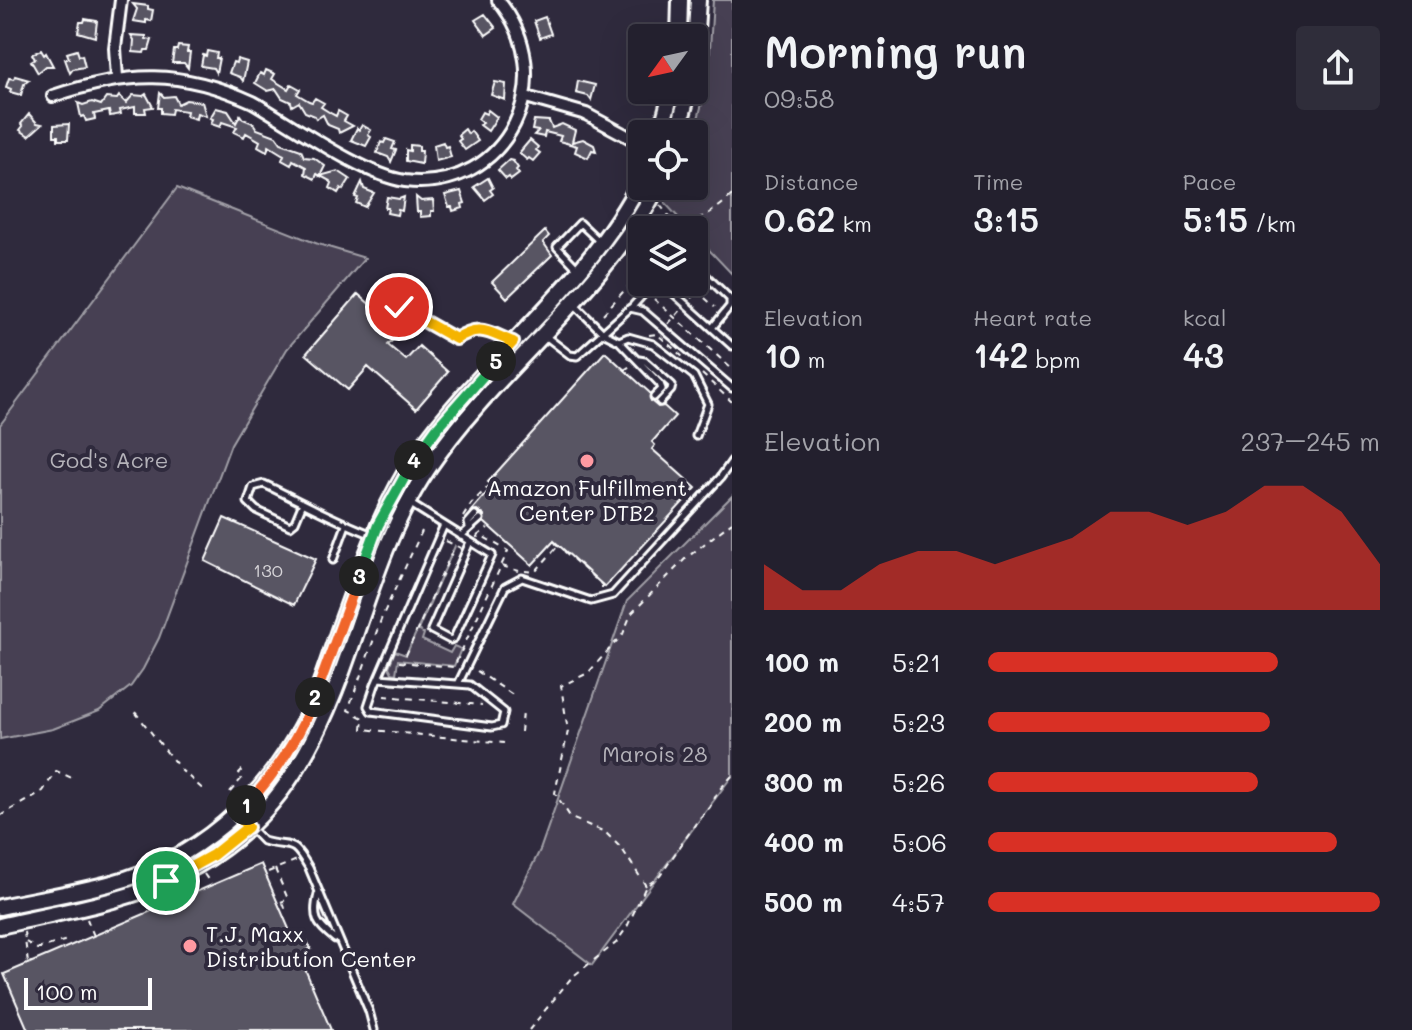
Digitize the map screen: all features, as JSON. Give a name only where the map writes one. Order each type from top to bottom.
[{"type":"main road","points":[[679,24],[680,0]]},
{"type":"main road","points":[[696,24],[698,0]]},
{"type":"main road","points":[[0,907],[114,883],[140,874],[187,851],[237,814],[270,777],[303,725],[374,535],[398,486],[427,441],[578,270],[630,200]]},
{"type":"main road","points":[[0,926],[135,893],[172,878],[213,855],[248,827],[291,779],[322,726],[386,547],[421,479],[446,443],[634,229],[650,200]]},
{"type":"street","points":[[117,78],[115,48],[121,0]]},
{"type":"street","points":[[53,96],[117,78],[164,77],[210,85],[232,93],[369,170],[398,180],[419,182],[451,176],[483,160],[510,132],[526,97],[526,59],[522,43],[511,16],[498,0]]},
{"type":"street","points":[[526,97],[586,114],[628,136]]},
{"type":"lane","points":[[578,270],[557,247],[580,223],[601,242]]},
{"type":"lane","points":[[709,279],[730,299],[730,306],[712,328]]},
{"type":"lane","points":[[543,334],[570,355],[577,356],[641,296]]},
{"type":"lane","points":[[677,296],[732,346]]},
{"type":"lane","points":[[572,302],[603,333],[619,341],[660,384],[662,389],[654,397]]},
{"type":"lane","points":[[399,307],[456,339],[470,329],[484,330],[513,342]]},
{"type":"lane","points":[[630,308],[643,311],[732,388]]},
{"type":"lane","points":[[619,341],[628,337],[653,344],[694,376],[708,404],[696,436]]},
{"type":"lane","points":[[638,359],[645,361],[672,385],[660,402]]},
{"type":"lane","points":[[458,684],[505,587],[522,578],[591,601],[613,595],[732,461]]},
{"type":"lane","points":[[303,503],[290,526],[256,510],[248,502],[253,487],[264,484],[303,503],[346,525],[374,535]]},
{"type":"lane","points":[[408,502],[492,555],[454,638],[450,640],[431,630],[470,542]]},
{"type":"lane","points":[[461,536],[478,517]]},
{"type":"lane","points":[[333,560],[346,525]]},
{"type":"lane","points":[[379,678],[470,685],[504,712],[501,725],[492,727],[371,711],[368,706],[379,678],[444,525]]},
{"type":"lane","points":[[237,814],[263,841],[290,844],[298,849],[309,868],[369,1011],[374,1030]]},
{"type":"lane","points":[[318,893],[314,909],[317,922],[338,941]]},
{"type":"path","points":[[660,206],[676,225],[696,221],[732,195]]},
{"type":"path","points":[[603,314],[628,286]]},
{"type":"path","points":[[690,299],[693,296]]},
{"type":"path","points":[[703,296],[715,307]]},
{"type":"path","points":[[654,299],[732,369]]},
{"type":"path","points":[[667,325],[682,309]]},
{"type":"path","points":[[624,370],[631,363],[635,368]]},
{"type":"path","points":[[461,521],[489,486]]},
{"type":"path","points":[[646,886],[622,849],[605,832],[571,818],[555,793],[568,731],[561,686],[588,673],[623,634],[631,614],[685,559],[732,522]]},
{"type":"path","points":[[476,537],[488,528]]},
{"type":"path","points":[[444,540],[462,549]]},
{"type":"path","points":[[406,655],[455,545]]},
{"type":"path","points":[[501,565],[514,571],[535,572],[556,545],[602,585],[602,598]]},
{"type":"path","points":[[508,551],[511,548]]},
{"type":"path","points":[[540,556],[544,561]]},
{"type":"path","points":[[477,671],[516,697]]},
{"type":"path","points":[[384,696],[482,705]]},
{"type":"path","points":[[135,712],[181,770],[206,792]]},
{"type":"path","points":[[521,732],[523,712]]},
{"type":"path","points":[[230,792],[243,777],[239,773],[244,768]]},
{"type":"path","points":[[0,816],[43,791],[56,771],[72,778]]},
{"type":"path","points":[[529,1030],[572,977],[616,943],[646,886],[660,876],[732,776]]},
{"type":"path","points":[[268,872],[298,860]]},
{"type":"path","points":[[275,869],[288,899],[282,902],[285,908],[291,906]]},
{"type":"path","points":[[204,873],[211,884]]},
{"type":"path","points":[[273,888],[282,885]]},
{"type":"path","points":[[84,906],[94,936]]},
{"type":"path","points":[[21,921],[28,963]]},
{"type":"path","points":[[26,942],[37,949],[67,940]]},
{"type":"green space","points":[[713,0],[732,0],[732,274],[708,249],[708,216],[677,216],[665,203],[666,200],[708,200],[708,120],[698,120],[702,104],[708,104]]},
{"type":"green space","name":"God's Acre","points":[[177,188],[318,244],[365,258],[287,349],[231,444],[159,638],[131,686],[99,711],[53,729],[0,739],[0,425]]},
{"type":"green space","name":"Marois 28","points":[[732,496],[732,776],[592,965],[513,904],[540,850],[627,601]]},
{"type":"green space","points":[[455,546],[418,630],[424,634],[422,640],[450,653],[454,646],[461,649],[454,666],[398,660],[396,674],[392,673],[389,667],[395,651],[406,655]]},
{"type":"building","points":[[133,4],[153,10],[151,21],[133,21],[137,9]]},
{"type":"building","points":[[485,14],[496,28],[486,35],[475,20]]},
{"type":"building","points":[[545,17],[551,34],[540,38],[534,21]]},
{"type":"building","points":[[85,19],[97,21],[95,37],[78,32],[80,22]]},
{"type":"building","points":[[131,35],[146,36],[146,39],[152,40],[149,50],[133,52]]},
{"type":"building","points":[[178,46],[188,47],[188,68],[184,63],[172,63],[174,50]]},
{"type":"building","points":[[41,50],[53,66],[46,66],[38,73],[31,61],[35,59],[32,54]]},
{"type":"building","points":[[77,50],[85,67],[73,69],[70,73],[65,59],[69,58],[67,53]]},
{"type":"building","points":[[207,51],[217,53],[216,73],[213,68],[201,66]]},
{"type":"building","points":[[237,59],[247,62],[243,81],[229,73]]},
{"type":"building","points":[[266,70],[275,74],[272,79],[288,89],[291,84],[300,89],[297,94],[309,101],[315,98],[324,103],[321,107],[332,114],[336,116],[338,111],[347,116],[344,121],[353,126],[339,133],[338,129],[328,125],[323,115],[316,119],[305,112],[299,102],[292,106],[276,89],[268,91],[255,83],[260,73],[264,75]]},
{"type":"building","points":[[15,76],[29,80],[24,84],[21,95],[10,92],[11,89],[6,87],[9,78],[14,79]]},
{"type":"building","points":[[578,81],[595,85],[591,100],[576,93]]},
{"type":"building","points":[[495,82],[506,84],[505,100],[491,95]]},
{"type":"building","points":[[160,93],[164,97],[174,96],[178,104],[186,100],[202,102],[206,116],[197,113],[196,119],[186,116],[187,111],[172,109],[171,114],[161,113],[161,108],[158,108]]},
{"type":"building","points":[[146,94],[153,107],[145,108],[146,113],[135,113],[135,107],[110,116],[109,111],[94,114],[95,119],[86,121],[84,116],[81,117],[78,103],[101,105],[106,98],[117,99],[119,96],[126,103],[133,95]]},
{"type":"building","points":[[216,108],[228,111],[236,123],[240,115],[257,129],[276,136],[281,143],[301,150],[304,157],[314,158],[325,166],[320,176],[317,174],[315,179],[305,174],[306,167],[293,160],[291,165],[282,160],[284,155],[269,146],[267,151],[258,146],[260,141],[246,133],[244,137],[234,132],[237,127],[222,122],[220,127],[211,124],[213,119],[210,118]]},
{"type":"building","points":[[488,110],[497,117],[488,131],[478,119],[482,112],[486,114]]},
{"type":"building","points":[[29,114],[42,124],[29,136],[20,130]]},
{"type":"building","points":[[534,120],[549,121],[552,128],[562,124],[575,130],[572,142],[583,139],[594,145],[596,151],[592,150],[588,158],[575,152],[577,146],[559,141],[561,136],[545,132],[544,137],[534,135],[538,131],[532,130]]},
{"type":"building","points":[[69,124],[68,140],[58,140],[58,136],[54,136],[54,125]]},
{"type":"building","points":[[362,125],[371,130],[366,146],[351,140]]},
{"type":"building","points":[[465,129],[468,134],[471,131],[478,141],[465,150],[458,141],[461,139],[458,135]]},
{"type":"building","points":[[386,139],[395,142],[392,149],[396,150],[391,162],[388,157],[377,153],[381,142],[384,143]]},
{"type":"building","points":[[530,140],[540,153],[533,161],[519,153]]},
{"type":"building","points":[[443,142],[445,147],[448,146],[451,157],[436,161],[434,145]]},
{"type":"building","points":[[410,145],[419,146],[419,151],[422,151],[421,164],[406,161],[406,150],[410,151]]},
{"type":"building","points":[[509,160],[518,168],[519,174],[511,180],[498,170]]},
{"type":"building","points":[[338,171],[350,179],[338,193],[330,188],[330,181],[320,176]]},
{"type":"building","points":[[488,178],[493,194],[485,200],[474,187]]},
{"type":"building","points":[[362,182],[364,189],[374,193],[365,207],[356,203],[358,198],[355,197]]},
{"type":"building","points":[[461,191],[465,203],[462,204],[463,208],[453,211],[445,195]]},
{"type":"building","points":[[387,197],[404,197],[402,211],[398,210],[397,215],[387,213]]},
{"type":"building","points":[[416,197],[421,201],[433,200],[431,216],[420,217]]},
{"type":"building","points":[[545,231],[549,236],[543,242],[552,255],[507,298],[492,282]]},
{"type":"building","points":[[358,294],[401,331],[388,345],[406,360],[419,346],[448,372],[416,409],[368,367],[348,390],[306,354]]},
{"type":"building","name":"Amazon Fulfillment Center DTB2","points":[[605,352],[650,393],[651,401],[658,407],[664,406],[675,416],[652,442],[655,445],[652,449],[696,488],[605,587],[554,541],[532,565],[484,522],[484,515],[477,510],[471,511],[493,486],[488,482]]},
{"type":"building","points":[[224,518],[316,559],[294,605],[205,561]]},
{"type":"building","name":"T.J. Maxx Distribution Center","points":[[261,864],[295,943],[307,941],[311,949],[307,950],[311,958],[302,962],[331,1030],[28,1030],[4,974]]},
{"type":"place","name":"Amazon Fulfillment Center DTB2","points":[[587,461]]},
{"type":"place","name":"T.J. Maxx Distribution Center","points":[[190,946]]},
{"type":"route","points":[[166,881],[213,855],[248,827],[237,814],[270,777],[303,725],[378,525],[393,493],[437,428],[513,342],[484,330],[470,329],[456,339],[399,307]]}]
